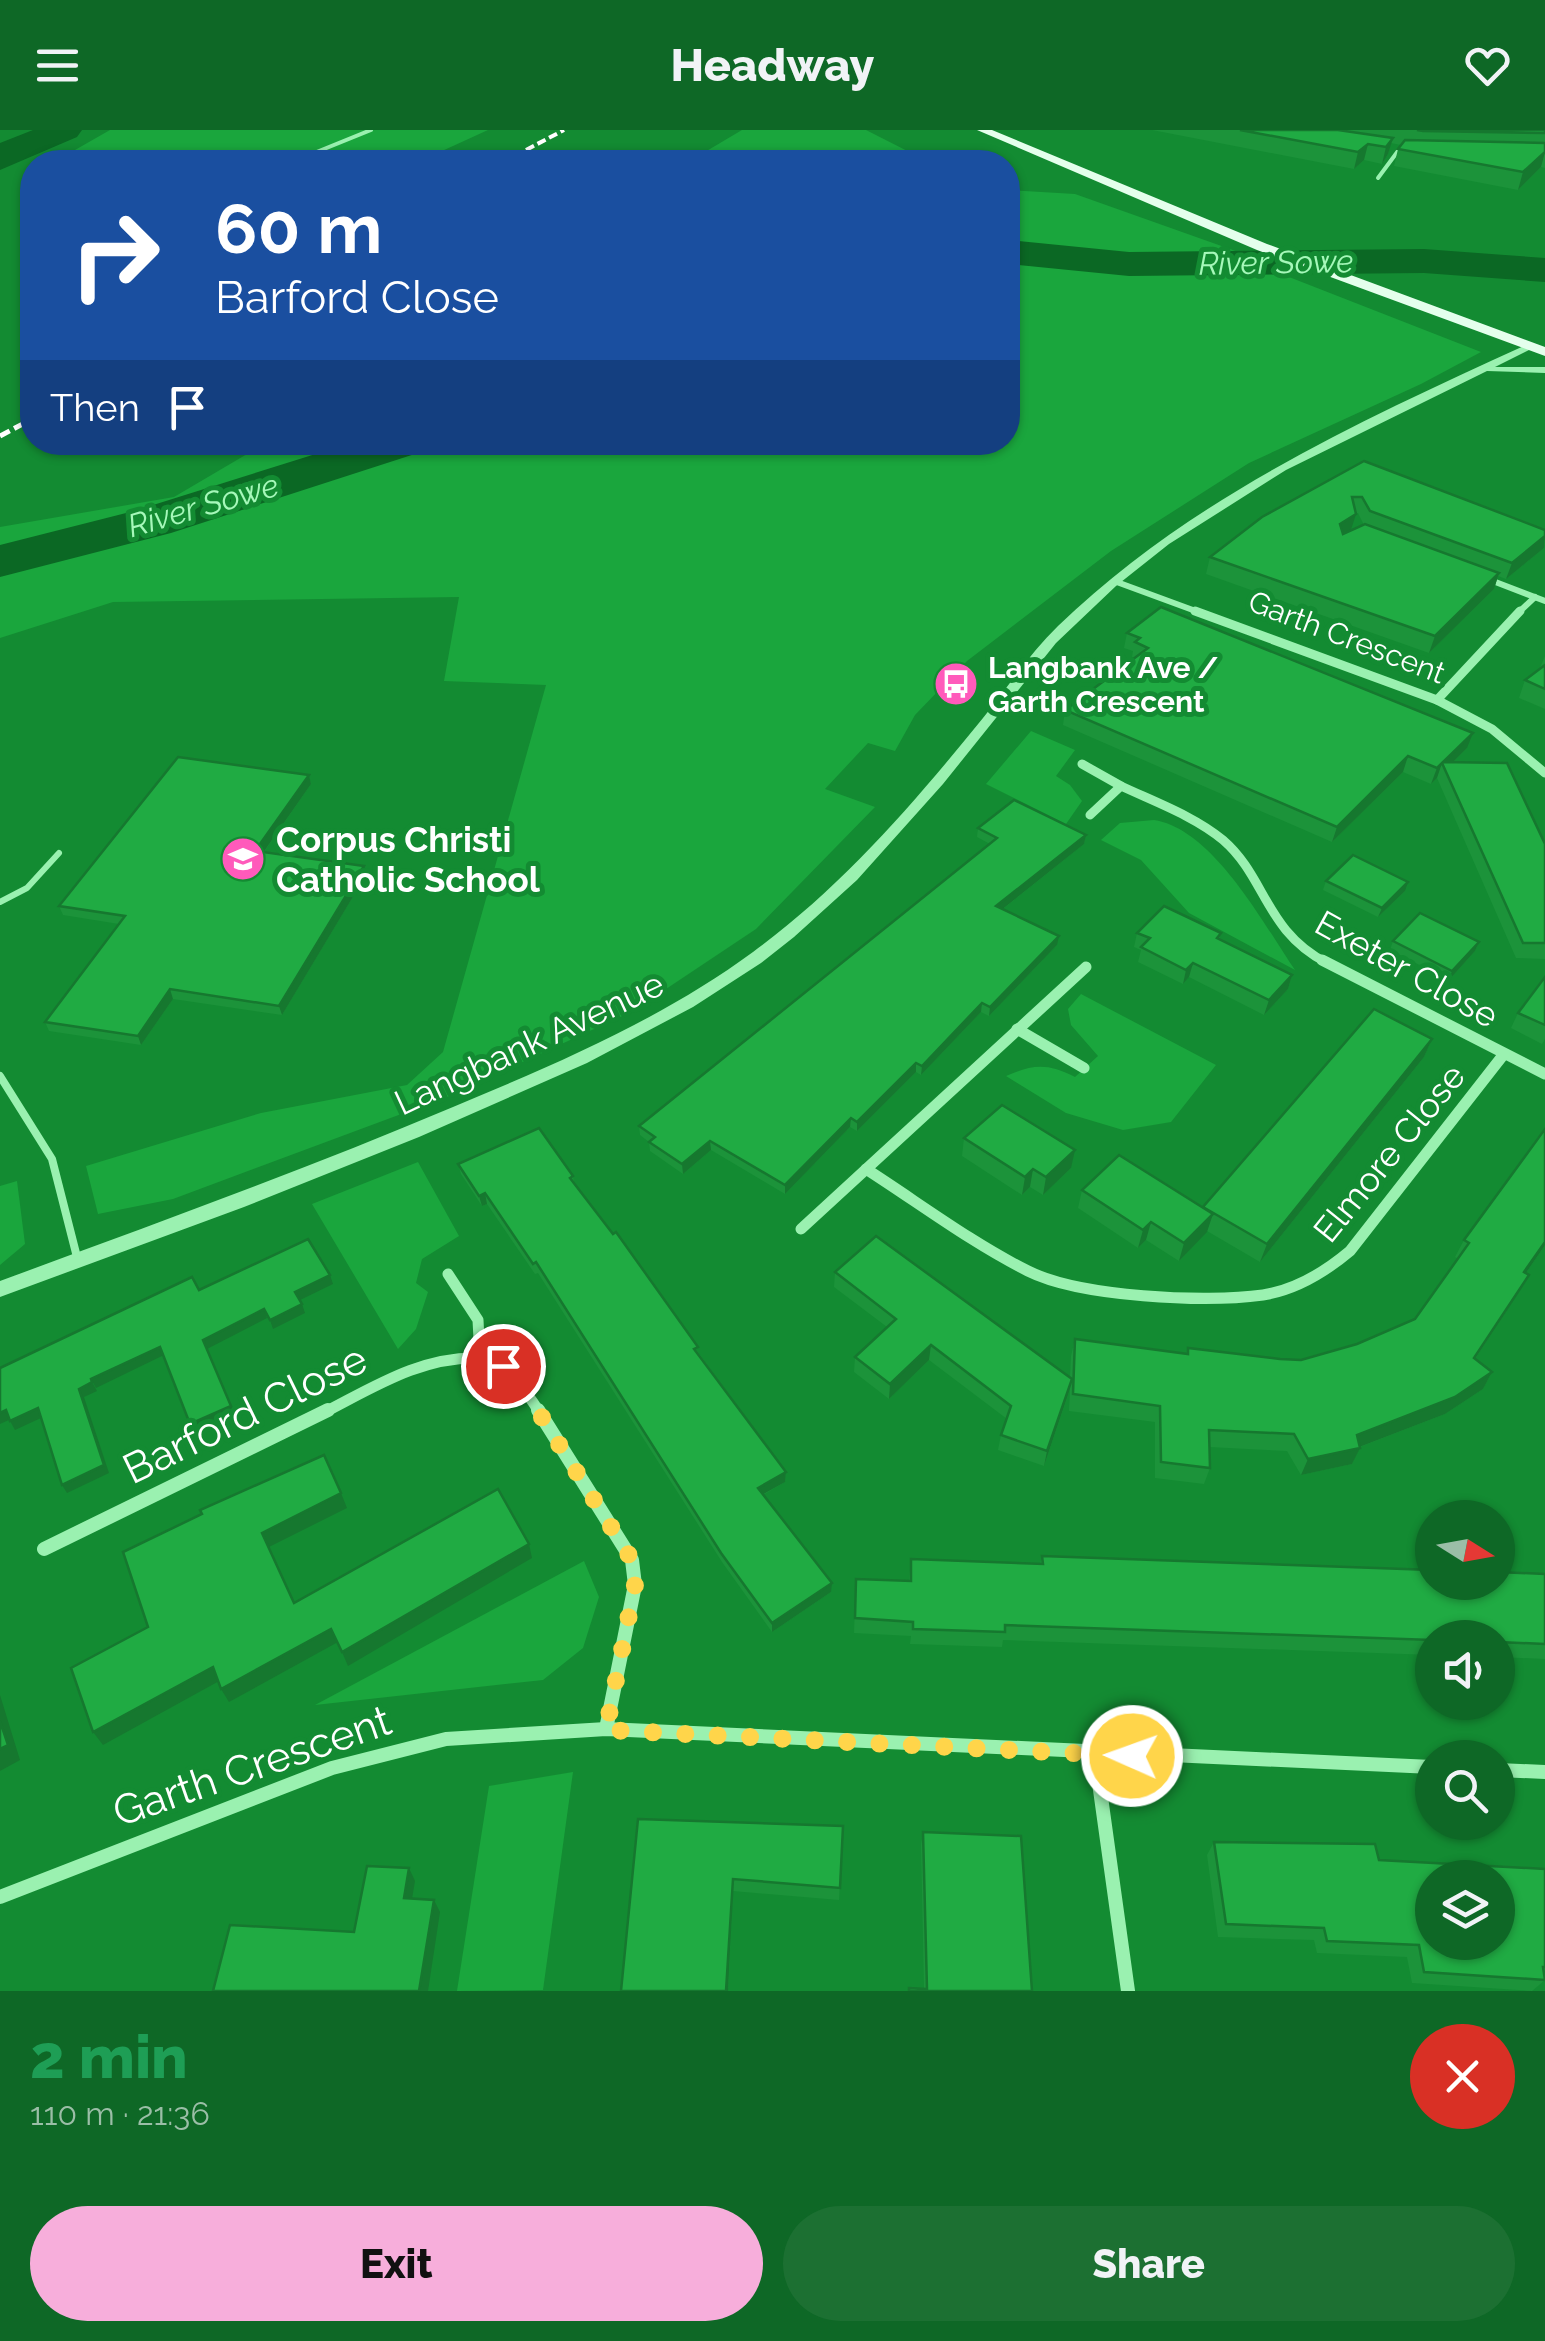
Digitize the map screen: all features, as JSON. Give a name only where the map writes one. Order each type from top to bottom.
[{"type":"main road","points":[[983,130],[1262,247],[1537,350]]},
{"type":"street","points":[[1386,150],[1418,153]]},
{"type":"street","name":"Langbank Avenue","points":[[0,1290],[381,1146],[648,1027],[757,958],[822,904],[912,813],[1058,632],[1114,581],[1229,500],[1338,435],[1478,371],[1537,350]]},
{"type":"street","name":"Langbank Avenue","points":[[1478,371],[1545,370]]},
{"type":"street","points":[[1469,571],[1545,601]]},
{"type":"street","name":"Garth Crescent","points":[[1114,581],[1437,700],[1510,741],[1545,773]]},
{"type":"street","points":[[1437,700],[1535,597]]},
{"type":"street","name":"Exeter Close","points":[[1082,764],[1186,816],[1223,840],[1276,922],[1318,958],[1545,1074]]},
{"type":"street","points":[[1090,816],[1122,786]]},
{"type":"street","points":[[801,1230],[1086,967]]},
{"type":"street","points":[[1017,1029],[1084,1068]]},
{"type":"street","name":"Elmore Close","points":[[866,1169],[1048,1280],[1185,1298],[1265,1295],[1323,1274],[1350,1251],[1504,1054]]},
{"type":"street","points":[[448,1274],[478,1320],[480,1358],[503,1366],[521,1384],[632,1560],[635,1585],[606,1730]]},
{"type":"street","name":"Barford Close","points":[[44,1549],[424,1363],[452,1357],[480,1358]]},
{"type":"street","name":"Garth Crescent","points":[[0,1897],[240,1800],[389,1752],[446,1739],[606,1730],[1415,1767]]},
{"type":"street","points":[[1094,1754],[1128,1991]]},
{"type":"street","points":[[1515,1771],[1545,1772]]},
{"type":"lane","points":[[322,150],[371,130]]},
{"type":"lane","points":[[1378,178],[1398,151]]},
{"type":"lane","points":[[0,902],[27,888],[60,853]]},
{"type":"lane","points":[[0,1076],[52,1159],[78,1260]]},
{"type":"green space","points":[[110,130],[488,130],[444,150],[75,150]]},
{"type":"green space","points":[[742,130],[866,130],[905,150],[708,150]]},
{"type":"green space","points":[[1020,191],[1075,194],[1244,254],[1289,277],[1481,352],[1249,463],[1111,551],[967,661],[915,715],[895,751],[868,743],[825,789],[875,807],[756,929],[633,1011],[447,1097],[173,1199],[98,1214],[86,1166],[261,1113],[407,1085],[443,1052],[546,685],[444,681],[459,597],[113,602],[0,638],[0,527],[174,497],[246,455],[1020,455]]},
{"type":"green space","points":[[1031,731],[1075,750],[1056,776],[1070,785],[1082,801],[1066,824],[986,784]]},
{"type":"green space","points":[[1154,820],[1176,827],[1216,859],[1252,904],[1295,970],[1189,913],[1141,860],[1101,840],[1120,823]]},
{"type":"green space","points":[[1081,994],[1216,1065],[1171,1122],[1123,1130],[1066,1113],[1006,1076],[1040,1067],[1075,1077],[1098,1056],[1071,1025],[1068,1009]]},
{"type":"green space","points":[[418,1162],[459,1236],[422,1259],[416,1283],[428,1292],[416,1329],[398,1349],[312,1204]]},
{"type":"green space","points":[[17,1181],[25,1244],[0,1265],[0,1186]]},
{"type":"green space","points":[[584,1561],[599,1597],[583,1648],[543,1680],[315,1705]]},
{"type":"green space","points":[[573,1772],[543,1990],[457,1991],[489,1786]]},
{"type":"building","points":[[1240,130],[1338,130],[1393,138],[1386,147],[1368,144],[1358,152]]},
{"type":"building","points":[[1417,130],[1545,130],[1545,133],[1423,131]]},
{"type":"building","points":[[1405,140],[1545,143],[1545,152],[1523,172],[1398,149]]},
{"type":"building","points":[[1364,461],[1545,530],[1545,536],[1512,563],[1370,511],[1362,497],[1352,497],[1356,514],[1340,524],[1343,534],[1365,524],[1499,573],[1435,636],[1210,557],[1262,517]]},
{"type":"building","points":[[1161,607],[1473,733],[1443,762],[1507,763],[1545,844],[1545,943],[1523,943],[1442,763],[1437,768],[1408,756],[1337,827],[1065,710],[1148,648],[1135,642],[1140,638],[1127,633]]},
{"type":"building","points":[[1545,665],[1545,689],[1525,680]]},
{"type":"building","points":[[178,757],[309,775],[255,851],[364,866],[279,1006],[170,989],[138,1036],[45,1022],[125,916],[59,906]]},
{"type":"building","points":[[1014,800],[1086,835],[996,906],[1059,936],[990,1007],[982,1003],[922,1066],[916,1063],[857,1122],[851,1118],[785,1185],[710,1141],[682,1164],[649,1142],[655,1137],[639,1126],[997,838],[978,828]]},
{"type":"building","points":[[1353,855],[1408,882],[1382,908],[1326,881]]},
{"type":"building","points":[[1164,906],[1221,933],[1217,938],[1292,975],[1269,1000],[1193,963],[1186,970],[1141,947],[1150,938],[1137,933]]},
{"type":"building","points":[[1420,913],[1479,942],[1452,971],[1393,941]]},
{"type":"building","points":[[1545,977],[1545,1025],[1518,1013]]},
{"type":"building","points":[[1374,1009],[1432,1039],[1267,1244],[1203,1207]]},
{"type":"building","points":[[1002,1105],[1075,1150],[1046,1177],[1033,1169],[1025,1177],[964,1138]]},
{"type":"building","points":[[539,1128],[573,1176],[570,1178],[613,1234],[616,1232],[698,1347],[694,1349],[786,1472],[758,1488],[832,1583],[772,1623],[721,1553],[536,1262],[533,1264],[485,1193],[479,1196],[458,1164]]},
{"type":"building","points":[[1545,1129],[1545,1242],[1524,1272],[1529,1275],[1474,1358],[1492,1372],[1455,1397],[1357,1435],[1360,1448],[1308,1459],[1294,1434],[1209,1430],[1210,1468],[1161,1462],[1160,1406],[1073,1394],[1075,1339],[1188,1354],[1188,1348],[1301,1360],[1357,1344],[1415,1319],[1469,1243],[1464,1240]]},
{"type":"building","points":[[1119,1155],[1213,1214],[1184,1243],[1151,1222],[1143,1230],[1082,1190]]},
{"type":"building","points":[[876,1236],[1072,1379],[1047,1451],[1001,1435],[1011,1406],[931,1345],[890,1384],[855,1357],[896,1319],[835,1272]]},
{"type":"building","points":[[308,1239],[330,1275],[295,1292],[302,1304],[270,1320],[264,1309],[203,1340],[231,1406],[190,1424],[160,1347],[91,1379],[79,1389],[104,1465],[62,1485],[38,1408],[10,1421],[6,1410],[0,1413],[0,1368],[192,1277],[199,1290]]},
{"type":"building","points":[[324,1455],[341,1493],[262,1533],[294,1603],[498,1489],[529,1544],[342,1652],[331,1629],[221,1689],[213,1667],[93,1732],[71,1668],[148,1627],[123,1552],[202,1514],[200,1510]]},
{"type":"building","points":[[1042,1556],[1415,1569],[1415,1600],[1515,1600],[1515,1573],[1545,1574],[1545,1644],[1515,1643],[1515,1620],[1415,1620],[1415,1639],[1005,1625],[1005,1632],[913,1629],[913,1622],[855,1618],[856,1579],[911,1581],[911,1559],[1043,1564]]},
{"type":"building","points":[[0,1721],[8,1745],[0,1749]]},
{"type":"building","points":[[638,1819],[843,1826],[840,1888],[733,1879],[726,1991],[621,1991]]},
{"type":"building","points":[[923,1832],[1021,1836],[1032,1991],[909,1991],[927,1989]]},
{"type":"building","points":[[1214,1842],[1375,1844],[1379,1860],[1415,1862],[1415,1945],[1327,1941],[1324,1928],[1226,1924]]},
{"type":"building","points":[[367,1866],[409,1868],[404,1898],[434,1900],[419,1991],[213,1991],[230,1925],[354,1932]]},
{"type":"building","points":[[1515,1867],[1545,1869],[1545,1980],[1424,1972],[1422,1960],[1515,1960]]},
{"type":"waterway","name":"River Sowe","points":[[0,159],[16,148],[65,130]]},
{"type":"waterway","name":"River Sowe","points":[[1020,253],[1129,264],[1424,261],[1545,270]]},
{"type":"waterway","name":"River Sowe","points":[[0,561],[153,522],[364,455]]},
{"type":"railway","points":[[526,150],[564,130]]},
{"type":"railway","points":[[0,436],[20,425]]},
{"type":"place","name":"Langbank Ave / Garth Crescent","points":[[956,684]]},
{"type":"place","name":"Corpus Christi Catholic School","points":[[243,859]]},
{"type":"route","points":[[503,1366],[521,1384],[632,1560],[635,1585],[606,1730],[1132,1756]]}]
